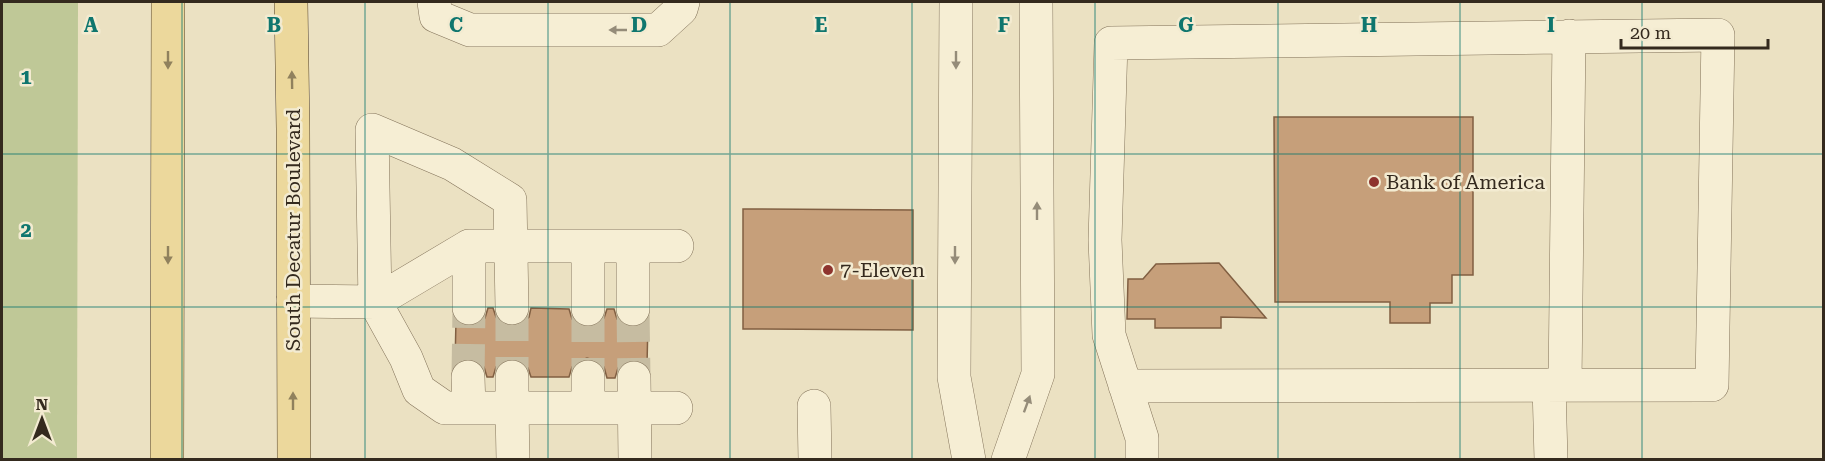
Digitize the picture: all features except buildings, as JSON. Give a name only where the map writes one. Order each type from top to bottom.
[{"type":"main road","points":[[167,459],[168,2]]},
{"type":"main road","name":"South Decatur Boulevard","points":[[291,2],[294,459]]},
{"type":"lane","points":[[435,2],[436,16],[470,30],[658,30],[681,9],[683,2]]},
{"type":"lane","points":[[956,2],[954,377],[969,459]]},
{"type":"lane","points":[[1008,459],[1038,374],[1036,2]]},
{"type":"lane","points":[[1125,386],[1712,385],[1718,35],[1111,43],[1105,240],[1109,335],[1125,386],[1142,438],[1142,459]]},
{"type":"lane","points":[[1551,459],[1557,385],[1569,36]]},
{"type":"lane","points":[[512,308],[510,200],[452,164],[372,130],[375,302],[406,358],[420,390],[445,408],[469,392],[634,393],[676,408]]},
{"type":"lane","points":[[293,301],[375,302],[469,246],[677,246]]},
{"type":"lane","points":[[469,246],[469,308]]},
{"type":"lane","points":[[588,246],[588,309]]},
{"type":"lane","points":[[633,246],[633,309]]},
{"type":"lane","points":[[512,392],[513,459]]},
{"type":"lane","points":[[634,393],[635,459]]},
{"type":"lane","points":[[814,406],[815,459]]},
{"type":"green space","points":[[2,2],[78,2],[77,459],[2,459]]},
{"type":"tunnel","points":[[468,377],[469,308]]},
{"type":"tunnel","points":[[512,308],[512,377]]},
{"type":"tunnel","points":[[588,309],[588,377]]},
{"type":"tunnel","points":[[633,309],[634,378]]},
{"type":"place","name":"Bank of America","points":[[1374,182]]},
{"type":"place","name":"7-Eleven","points":[[828,270]]}]
